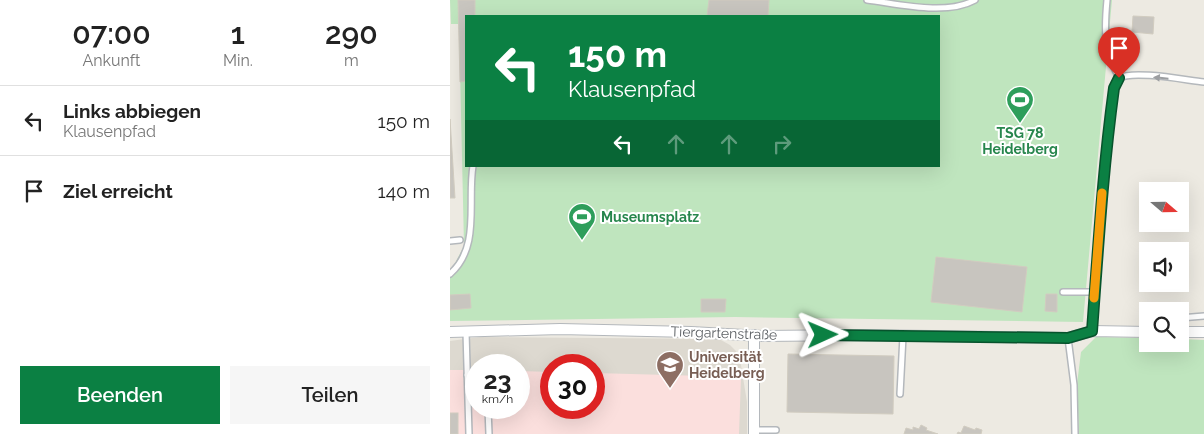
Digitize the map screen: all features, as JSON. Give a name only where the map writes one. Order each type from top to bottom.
[{"type":"street","name":"Tiergartenstraße","points":[[450,332],[560,329],[754,335],[1068,338],[1092,331],[1139,332]]},
{"type":"street","points":[[1189,332],[1204,332]]},
{"type":"street","points":[[754,335],[754,432]]},
{"type":"lane","points":[[867,0],[939,9],[961,6],[975,0]]},
{"type":"lane","points":[[1107,0],[1105,38],[1113,66],[1119,78]]},
{"type":"lane","points":[[1092,331],[1098,236],[1114,88],[1119,78],[1138,75],[1204,82]]},
{"type":"lane","points":[[450,274],[456,268],[464,251],[471,227],[473,167]]},
{"type":"lane","points":[[450,240],[460,240]]},
{"type":"lane","points":[[1063,292],[1094,292]]},
{"type":"lane","points":[[1189,317],[1204,316]]},
{"type":"lane","points":[[466,332],[467,354]]},
{"type":"lane","points":[[900,394],[903,336]]},
{"type":"lane","points":[[1068,338],[1074,385],[1075,434]]},
{"type":"lane","points":[[468,419],[469,434]]},
{"type":"lane","points":[[488,419],[489,434]]},
{"type":"lane","points":[[754,432],[776,430]]},
{"type":"shaded area","name":"Universität Heidelberg","points":[[480,337],[719,339],[730,345],[740,359],[747,402],[747,434],[450,434],[450,341]]},
{"type":"shaded area","points":[[450,370],[465,370],[465,419],[530,419],[530,371],[540,372],[540,419],[605,419],[605,373],[741,377],[739,434],[450,434]]},
{"type":"green space","name":"TSG 78 Heidelberg","points":[[450,0],[1112,0],[1083,322],[735,317],[450,321],[450,270],[464,246],[459,24],[451,24]]},
{"type":"green space","points":[[1096,337],[1139,338],[1139,352],[1189,352],[1189,339],[1204,340],[1204,434],[1079,434],[1077,384],[1081,352]]},
{"type":"building","points":[[458,0],[475,0],[475,15],[465,15],[465,81],[460,82]]},
{"type":"building","points":[[709,0],[769,0],[768,15],[707,15]]},
{"type":"building","points":[[1133,16],[1154,17],[1153,34],[1132,32]]},
{"type":"building","points":[[450,119],[455,198],[450,198]]},
{"type":"building","points":[[936,257],[1027,267],[1022,312],[931,302]]},
{"type":"building","points":[[470,294],[471,308],[450,310],[450,295]]},
{"type":"building","points":[[1046,294],[1057,294],[1057,312],[1045,311]]},
{"type":"building","points":[[701,299],[726,299],[725,312],[701,312]]},
{"type":"building","points":[[788,354],[894,356],[893,414],[787,412]]},
{"type":"building","points":[[450,413],[458,413],[458,434],[450,434]]},
{"type":"building","points":[[921,425],[927,428],[926,430],[938,434],[904,434],[906,428],[913,430],[913,427],[919,429]]},
{"type":"building","points":[[964,426],[975,430],[976,428],[982,430],[981,434],[957,434],[958,432],[961,433]]},
{"type":"slow traffic","points":[[1094,298],[1102,193]]},
{"type":"place","name":"TSG 78 Heidelberg","points":[[1020,124]]},
{"type":"place","name":"Museumsplatz","points":[[582,241]]},
{"type":"place","name":"Universität Heidelberg","points":[[670,389]]},
{"type":"route","points":[[823,335],[1068,338],[1092,331],[1104,178],[1114,88],[1119,78]]}]
